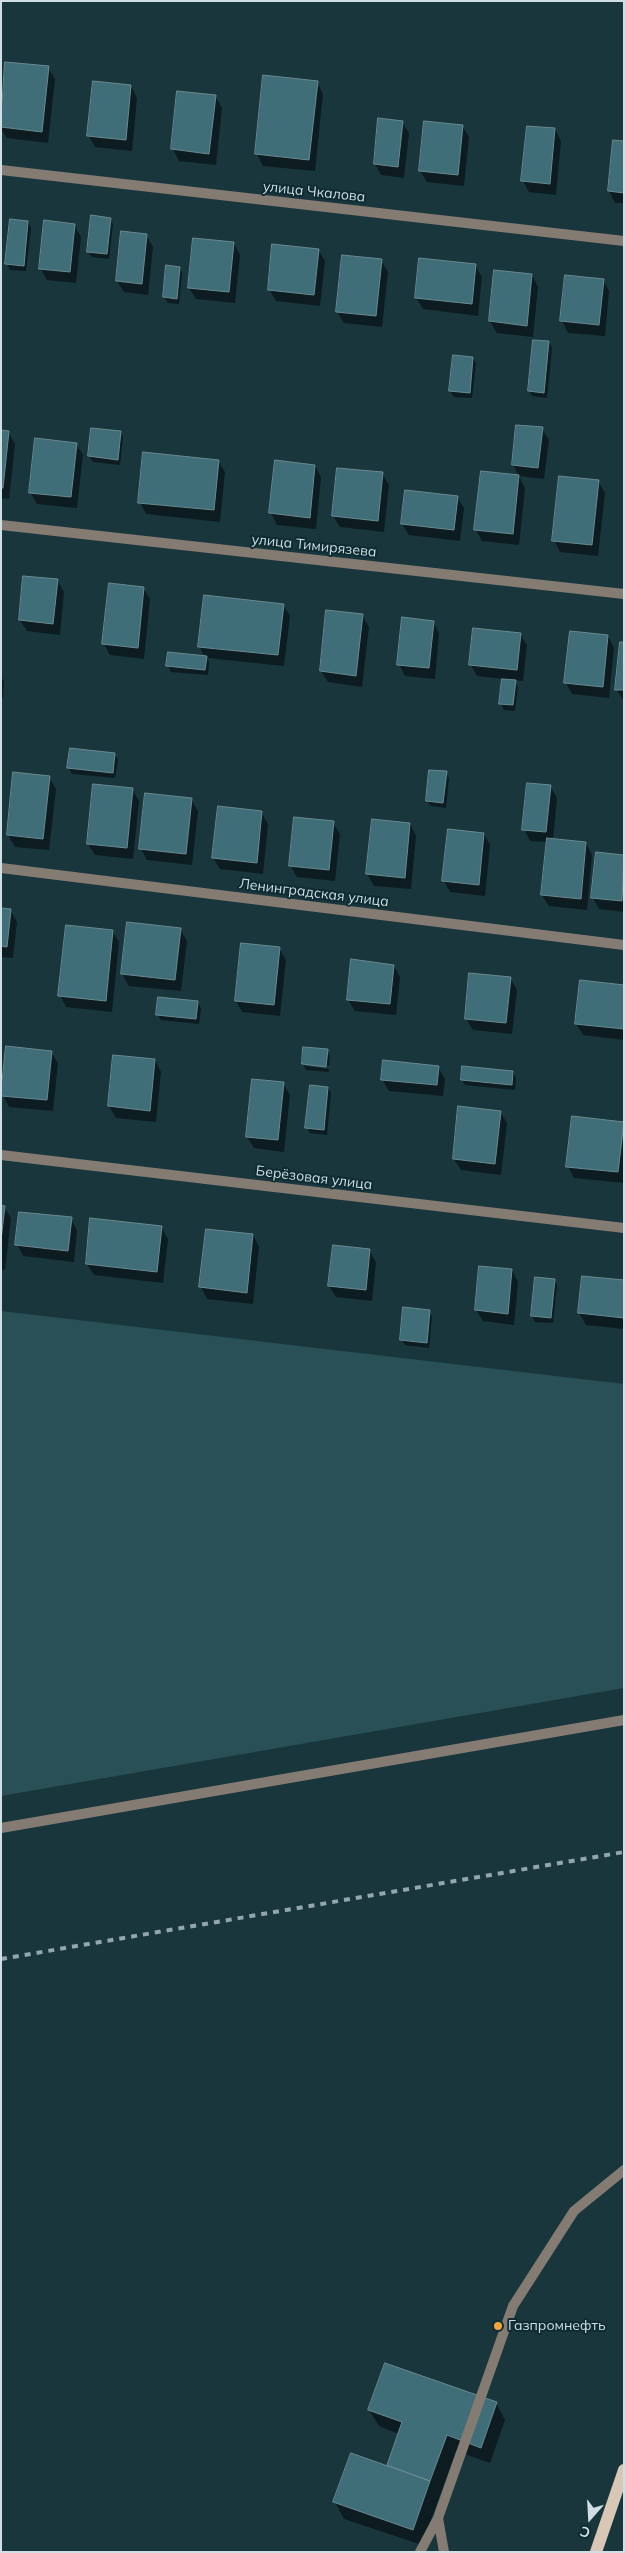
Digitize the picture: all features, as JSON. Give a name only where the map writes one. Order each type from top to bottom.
[{"type":"main road","points":[[596,2552],[624,2470]]},
{"type":"street","name":"улица Чкалова","points":[[1,170],[624,241]]},
{"type":"street","name":"улица Тимирязева","points":[[1,526],[624,594]]},
{"type":"street","name":"Ленинградская улица","points":[[1,868],[624,945]]},
{"type":"street","name":"Берёзовая улица","points":[[1,1155],[624,1228]]},
{"type":"street","points":[[1,1828],[624,1720]]},
{"type":"street","points":[[420,2552],[438,2518],[513,2306],[574,2211],[624,2170]]},
{"type":"street","points":[[438,2518],[444,2552]]},
{"type":"shaded area","points":[[1,1311],[624,1384],[624,1688],[1,1796]]},
{"type":"building","points":[[5,62],[49,66],[42,132],[1,127]]},
{"type":"building","points":[[263,75],[318,81],[309,160],[255,154]]},
{"type":"building","points":[[93,81],[131,85],[126,140],[87,136]]},
{"type":"building","points":[[177,91],[216,95],[209,154],[171,149]]},
{"type":"building","points":[[378,118],[403,121],[398,167],[374,164]]},
{"type":"building","points":[[424,121],[463,125],[458,175],[419,171]]},
{"type":"building","points":[[527,126],[555,128],[550,184],[521,181]]},
{"type":"building","points":[[613,140],[624,141],[624,193],[608,191]]},
{"type":"building","points":[[91,215],[111,218],[107,254],[87,252]]},
{"type":"building","points":[[10,219],[28,221],[24,266],[5,264]]},
{"type":"building","points":[[44,220],[75,224],[70,272],[39,269]]},
{"type":"building","points":[[121,231],[147,234],[142,284],[116,281]]},
{"type":"building","points":[[193,238],[234,242],[229,292],[188,288]]},
{"type":"building","points":[[272,244],[319,249],[314,295],[268,290]]},
{"type":"building","points":[[342,255],[382,259],[376,316],[336,312]]},
{"type":"building","points":[[419,258],[476,264],[472,304],[415,298]]},
{"type":"building","points":[[166,265],[180,267],[177,299],[163,297]]},
{"type":"building","points":[[494,270],[532,274],[527,326],[489,321]]},
{"type":"building","points":[[565,275],[604,279],[599,325],[560,321]]},
{"type":"building","points":[[533,340],[549,341],[544,393],[528,391]]},
{"type":"building","points":[[453,355],[473,357],[470,393],[449,391]]},
{"type":"building","points":[[516,425],[543,427],[538,468],[512,465]]},
{"type":"building","points":[[91,428],[121,431],[118,460],[88,456]]},
{"type":"building","points":[[1,430],[9,431],[3,488],[1,488]]},
{"type":"building","points":[[35,438],[77,443],[71,497],[29,493]]},
{"type":"building","points":[[143,452],[219,460],[214,510],[138,503]]},
{"type":"building","points":[[275,460],[315,465],[310,518],[269,513]]},
{"type":"building","points":[[337,468],[383,472],[378,521],[332,516]]},
{"type":"building","points":[[481,471],[519,475],[513,534],[474,530]]},
{"type":"building","points":[[559,476],[599,480],[592,545],[552,541]]},
{"type":"building","points":[[405,490],[458,496],[454,530],[401,524]]},
{"type":"building","points":[[23,576],[58,579],[53,624],[19,620]]},
{"type":"building","points":[[109,583],[144,587],[138,648],[102,644]]},
{"type":"building","points":[[204,595],[284,604],[278,655],[198,647]]},
{"type":"building","points":[[326,610],[363,614],[356,676],[320,671]]},
{"type":"building","points":[[402,617],[434,621],[429,668],[397,665]]},
{"type":"building","points":[[473,628],[521,633],[517,670],[469,665]]},
{"type":"building","points":[[570,631],[608,635],[603,687],[564,683]]},
{"type":"building","points":[[620,642],[624,642],[624,690],[615,690]]},
{"type":"building","points":[[168,652],[207,656],[205,670],[166,666]]},
{"type":"building","points":[[502,679],[516,680],[513,705],[499,704]]},
{"type":"building","points":[[70,748],[115,753],[113,773],[67,768]]},
{"type":"building","points":[[429,770],[447,771],[443,803],[426,801]]},
{"type":"building","points":[[13,772],[50,776],[43,839],[7,835]]},
{"type":"building","points":[[527,783],[551,785],[546,832],[522,830]]},
{"type":"building","points":[[93,784],[133,788],[127,848],[87,844]]},
{"type":"building","points":[[145,793],[192,798],[186,854],[139,849]]},
{"type":"building","points":[[218,806],[262,811],[257,863],[212,858]]},
{"type":"building","points":[[294,817],[334,821],[329,870],[289,866]]},
{"type":"building","points":[[372,819],[410,823],[405,878],[366,874]]},
{"type":"building","points":[[448,829],[484,833],[479,885],[442,881]]},
{"type":"building","points":[[547,838],[586,842],[581,899],[541,895]]},
{"type":"building","points":[[596,852],[624,855],[622,901],[591,898]]},
{"type":"building","points":[[1,908],[11,909],[7,947],[1,946]]},
{"type":"building","points":[[127,922],[181,928],[175,980],[121,974]]},
{"type":"building","points":[[66,925],[113,930],[106,1001],[58,996]]},
{"type":"building","points":[[241,943],[280,947],[274,1005],[235,1001]]},
{"type":"building","points":[[351,959],[394,965],[390,1004],[347,1000]]},
{"type":"building","points":[[469,973],[511,977],[506,1023],[465,1019]]},
{"type":"building","points":[[580,980],[624,985],[624,1029],[575,1024]]},
{"type":"building","points":[[158,997],[198,1001],[196,1019],[156,1015]]},
{"type":"building","points":[[6,1046],[52,1051],[47,1100],[1,1096]]},
{"type":"building","points":[[303,1047],[328,1049],[326,1067],[302,1064]]},
{"type":"building","points":[[113,1055],[155,1059],[150,1111],[108,1106]]},
{"type":"building","points":[[383,1060],[439,1066],[437,1085],[381,1080]]},
{"type":"building","points":[[462,1066],[513,1071],[512,1085],[461,1080]]},
{"type":"building","points":[[252,1079],[284,1082],[278,1140],[246,1137]]},
{"type":"building","points":[[310,1085],[328,1087],[324,1130],[305,1128]]},
{"type":"building","points":[[458,1106],[501,1111],[495,1164],[453,1159]]},
{"type":"building","points":[[572,1116],[624,1122],[618,1172],[566,1167]]},
{"type":"building","points":[[1,1205],[5,1206],[1,1240]]},
{"type":"building","points":[[19,1212],[72,1217],[68,1251],[15,1245]]},
{"type":"building","points":[[90,1218],[162,1226],[157,1272],[86,1264]]},
{"type":"building","points":[[206,1229],[253,1234],[247,1293],[199,1287]]},
{"type":"building","points":[[333,1245],[370,1249],[366,1290],[328,1286]]},
{"type":"building","points":[[479,1266],[512,1269],[508,1314],[475,1310]]},
{"type":"building","points":[[582,1276],[624,1280],[624,1318],[578,1313]]},
{"type":"building","points":[[535,1277],[555,1279],[551,1318],[531,1316]]},
{"type":"building","points":[[403,1307],[430,1310],[427,1343],[400,1340]]},
{"type":"building","points":[[385,2363],[497,2402],[481,2448],[447,2435],[430,2481],[387,2465],[402,2422],[368,2410]]},
{"type":"building","points":[[351,2453],[430,2481],[413,2530],[333,2502]]},
{"type":"railway","points":[[1,1959],[624,1852]]},
{"type":"place","name":"Газпромнефть","points":[[498,2326]]}]
